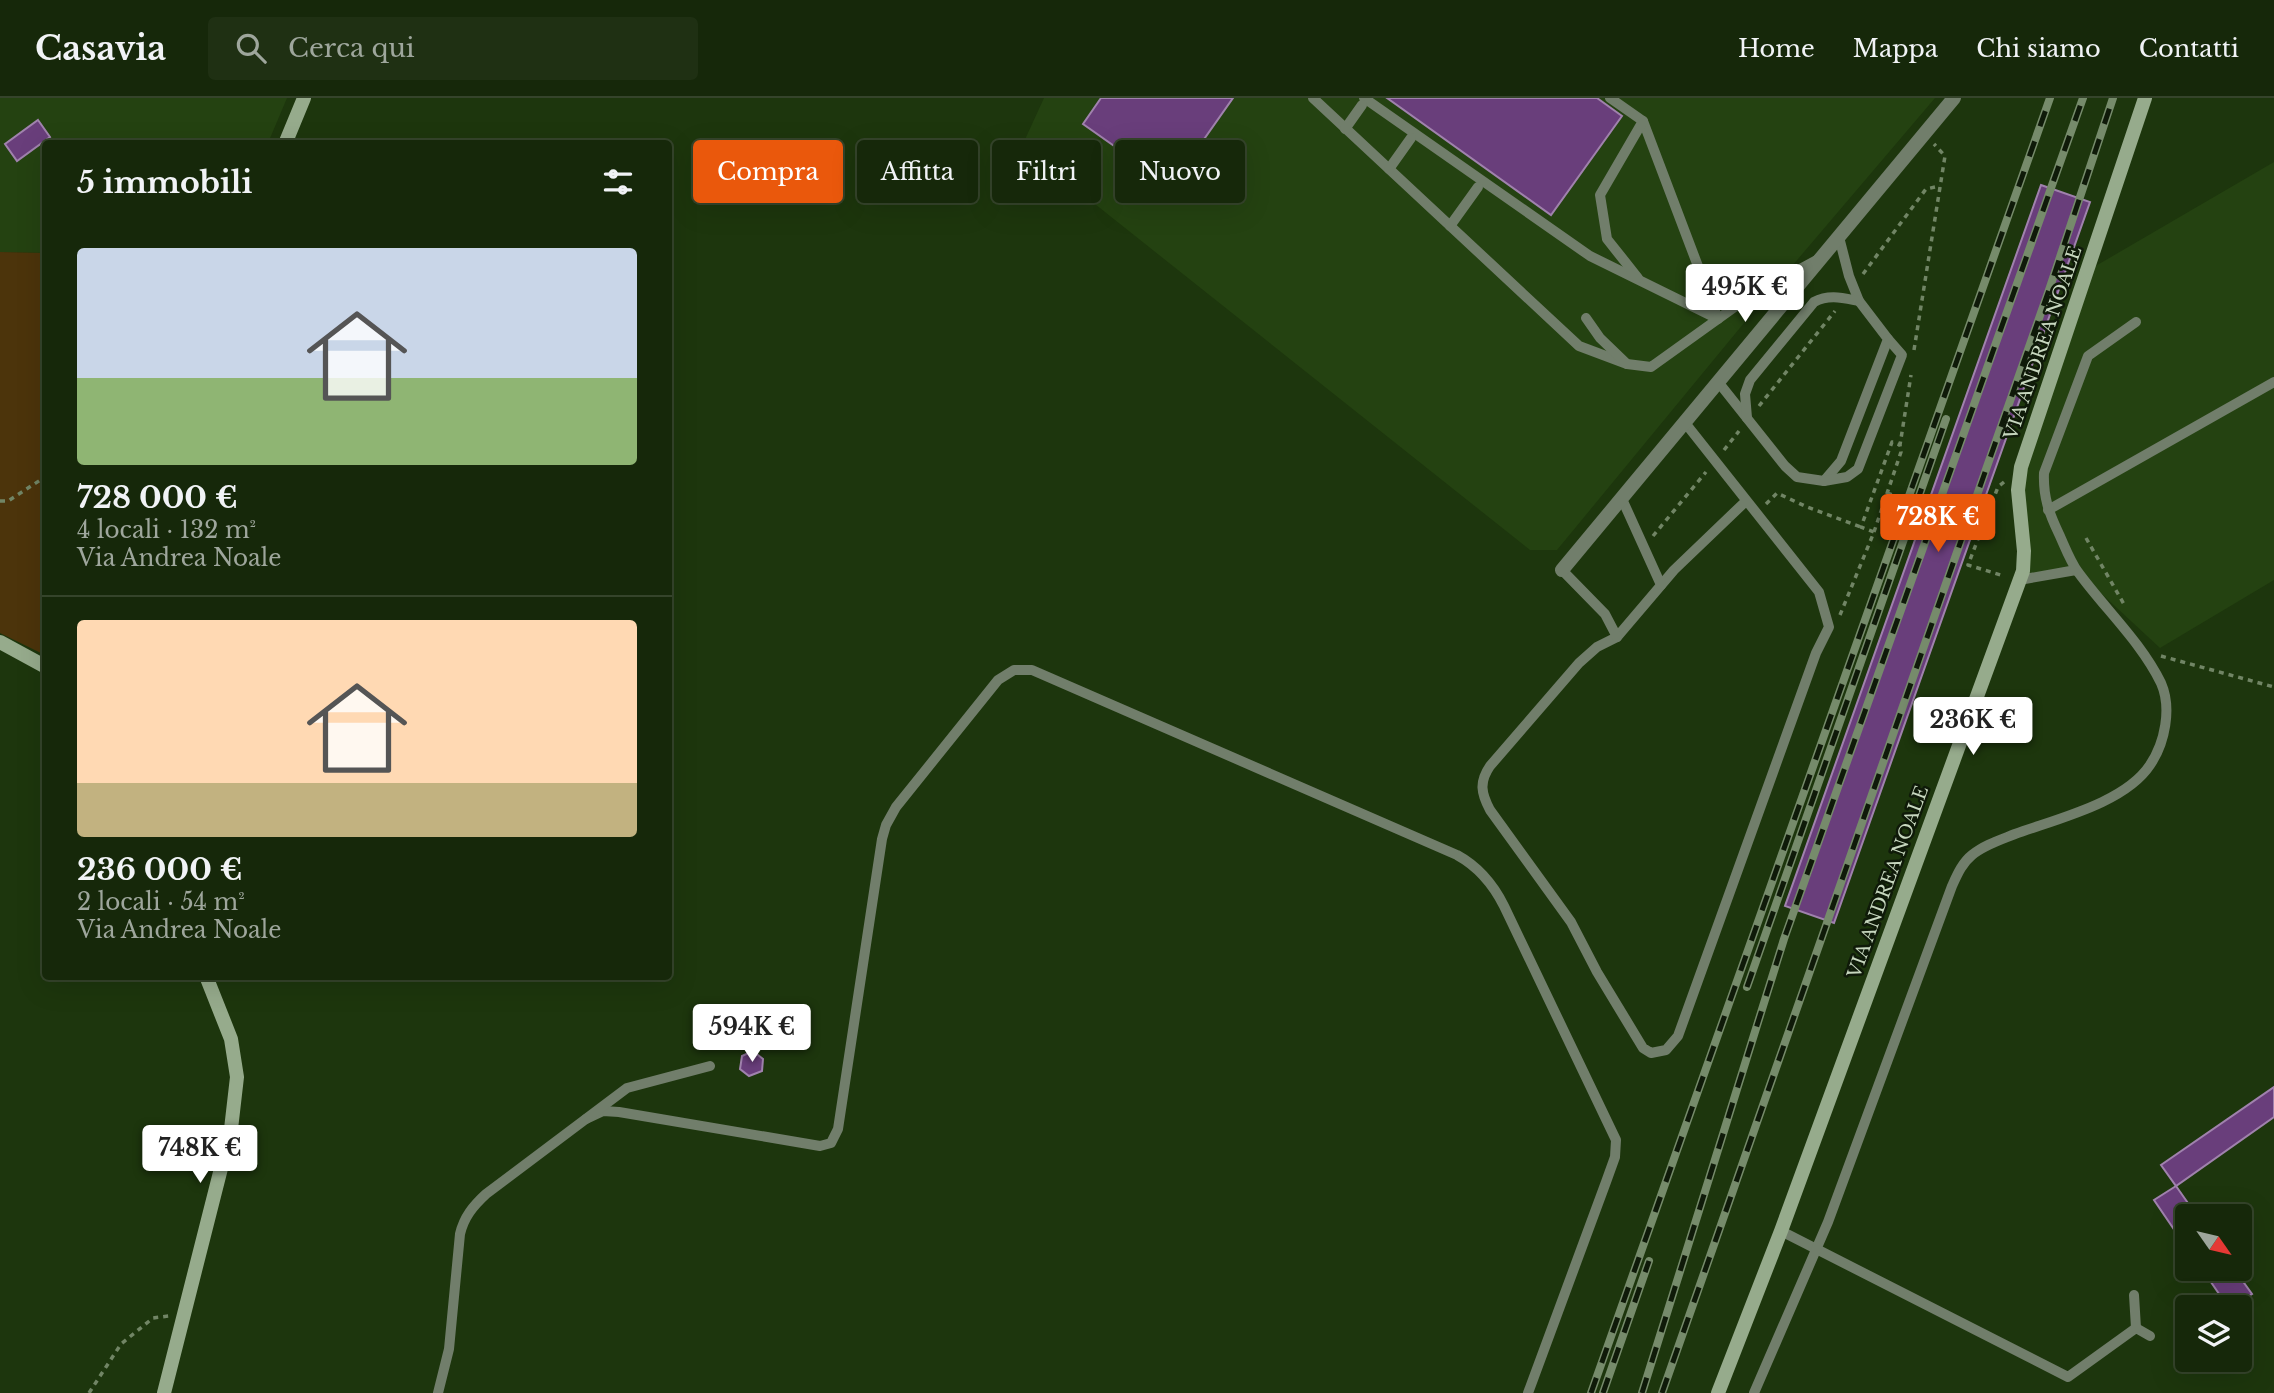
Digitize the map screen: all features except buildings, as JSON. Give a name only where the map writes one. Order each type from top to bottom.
[{"type":"street","points":[[287,140],[304,98]]},
{"type":"street","points":[[1562,570],[1686,424],[1954,98]]},
{"type":"street","name":"VIA ANDREA NOALE","points":[[1718,1393],[1781,1231],[2023,571],[2024,551],[2018,490],[2021,467],[2145,98]]},
{"type":"street","points":[[0,642],[42,665]]},
{"type":"street","points":[[164,1393],[231,1129],[237,1077],[230,1039],[208,980]]},
{"type":"lane","points":[[1313,98],[1579,346],[1627,364],[1651,367],[1750,296],[1823,257]]},
{"type":"lane","points":[[1610,98],[1643,121],[1718,319]]},
{"type":"lane","points":[[1345,128],[1363,101],[1590,256],[1718,319]]},
{"type":"lane","points":[[1641,281],[1607,239],[1600,195],[1643,121]]},
{"type":"lane","points":[[1389,169],[1411,138]]},
{"type":"lane","points":[[1450,226],[1478,187]]},
{"type":"lane","points":[[1719,383],[1785,467],[1797,477],[1824,481],[1847,477],[1858,469],[1902,355],[1859,301],[1839,237]]},
{"type":"lane","points":[[1747,420],[1745,394],[1750,380],[1814,302],[1823,298],[1859,301]]},
{"type":"lane","points":[[1586,318],[1600,338],[1627,364]]},
{"type":"lane","points":[[1754,1393],[1817,1249],[1960,869],[1972,855],[1993,842],[2089,807],[2126,788],[2150,766],[2162,740],[2167,710],[2161,685],[2131,638],[2076,570],[2048,510],[2043,492],[2044,473],[2088,356],[2136,322]]},
{"type":"lane","points":[[1824,481],[1840,461],[1888,338]]},
{"type":"lane","points":[[2048,510],[2274,382]]},
{"type":"lane","points":[[1686,424],[1819,592],[1829,627],[1816,653],[1678,1036],[1666,1050],[1657,1053],[1643,1048],[1597,972],[1571,922],[1490,810],[1482,788],[1490,766],[1578,663],[1597,647],[1618,637],[1661,585],[1746,501]]},
{"type":"lane","points":[[1622,499],[1661,585]]},
{"type":"lane","points":[[1562,570],[1605,614],[1618,637]]},
{"type":"lane","points":[[2019,580],[2076,570]]},
{"type":"lane","points":[[586,1119],[603,1111],[619,1112],[820,1146],[831,1143],[838,1129],[886,825],[897,807],[998,680],[1014,670],[1032,670],[1457,855],[1471,863],[1488,879],[1504,906],[1616,1140],[1615,1157],[1528,1393]]},
{"type":"lane","points":[[438,1393],[449,1349],[458,1243],[464,1220],[471,1208],[486,1194],[635,1084],[710,1066]]},
{"type":"lane","points":[[1781,1231],[2067,1377],[2136,1328]]},
{"type":"lane","points":[[2134,1295],[2136,1328]]},
{"type":"lane","points":[[2136,1328],[2150,1336]]},
{"type":"path","points":[[1914,350],[1945,156],[1925,135]]},
{"type":"path","points":[[1854,287],[1926,189],[1940,186]]},
{"type":"path","points":[[1644,547],[1845,299]]},
{"type":"path","points":[[1829,627],[1835,629],[1874,532],[1902,452],[1900,446],[1912,363]]},
{"type":"path","points":[[1861,527],[1892,442],[1900,446]]},
{"type":"path","points":[[0,501],[8,501],[42,479]]},
{"type":"path","points":[[1998,487],[1968,565],[2019,580]]},
{"type":"path","points":[[1886,492],[1983,528]]},
{"type":"path","points":[[1756,513],[1777,493],[1874,532]]},
{"type":"path","points":[[1960,498],[1963,521]]},
{"type":"path","points":[[1950,533],[1963,521]]},
{"type":"path","points":[[2086,538],[2126,606]]},
{"type":"path","points":[[2152,652],[2274,687]]},
{"type":"path","points":[[89,1393],[121,1344],[153,1318],[185,1314]]},
{"type":"shaded area","points":[[0,98],[287,98],[269,140],[42,140],[42,253],[0,252]]},
{"type":"shaded area","points":[[1044,98],[1935,98],[1758,306],[1557,550],[1530,550],[1094,203],[1101,203],[1101,140],[1025,140]]},
{"type":"shaded area","points":[[2274,162],[2274,580],[2160,648],[2076,570],[2019,580],[2018,490],[2087,271]]},
{"type":"shaded area","points":[[0,252],[42,253],[42,654],[0,633]]},
{"type":"railway","points":[[1591,1393],[2050,98]]},
{"type":"railway","points":[[1642,1393],[1784,939],[2083,98]]},
{"type":"railway","points":[[1662,1393],[2050,287],[2113,98]]},
{"type":"railway","points":[[1747,987],[1946,419]]},
{"type":"railway","points":[[1603,1393],[1649,1261]]}]
